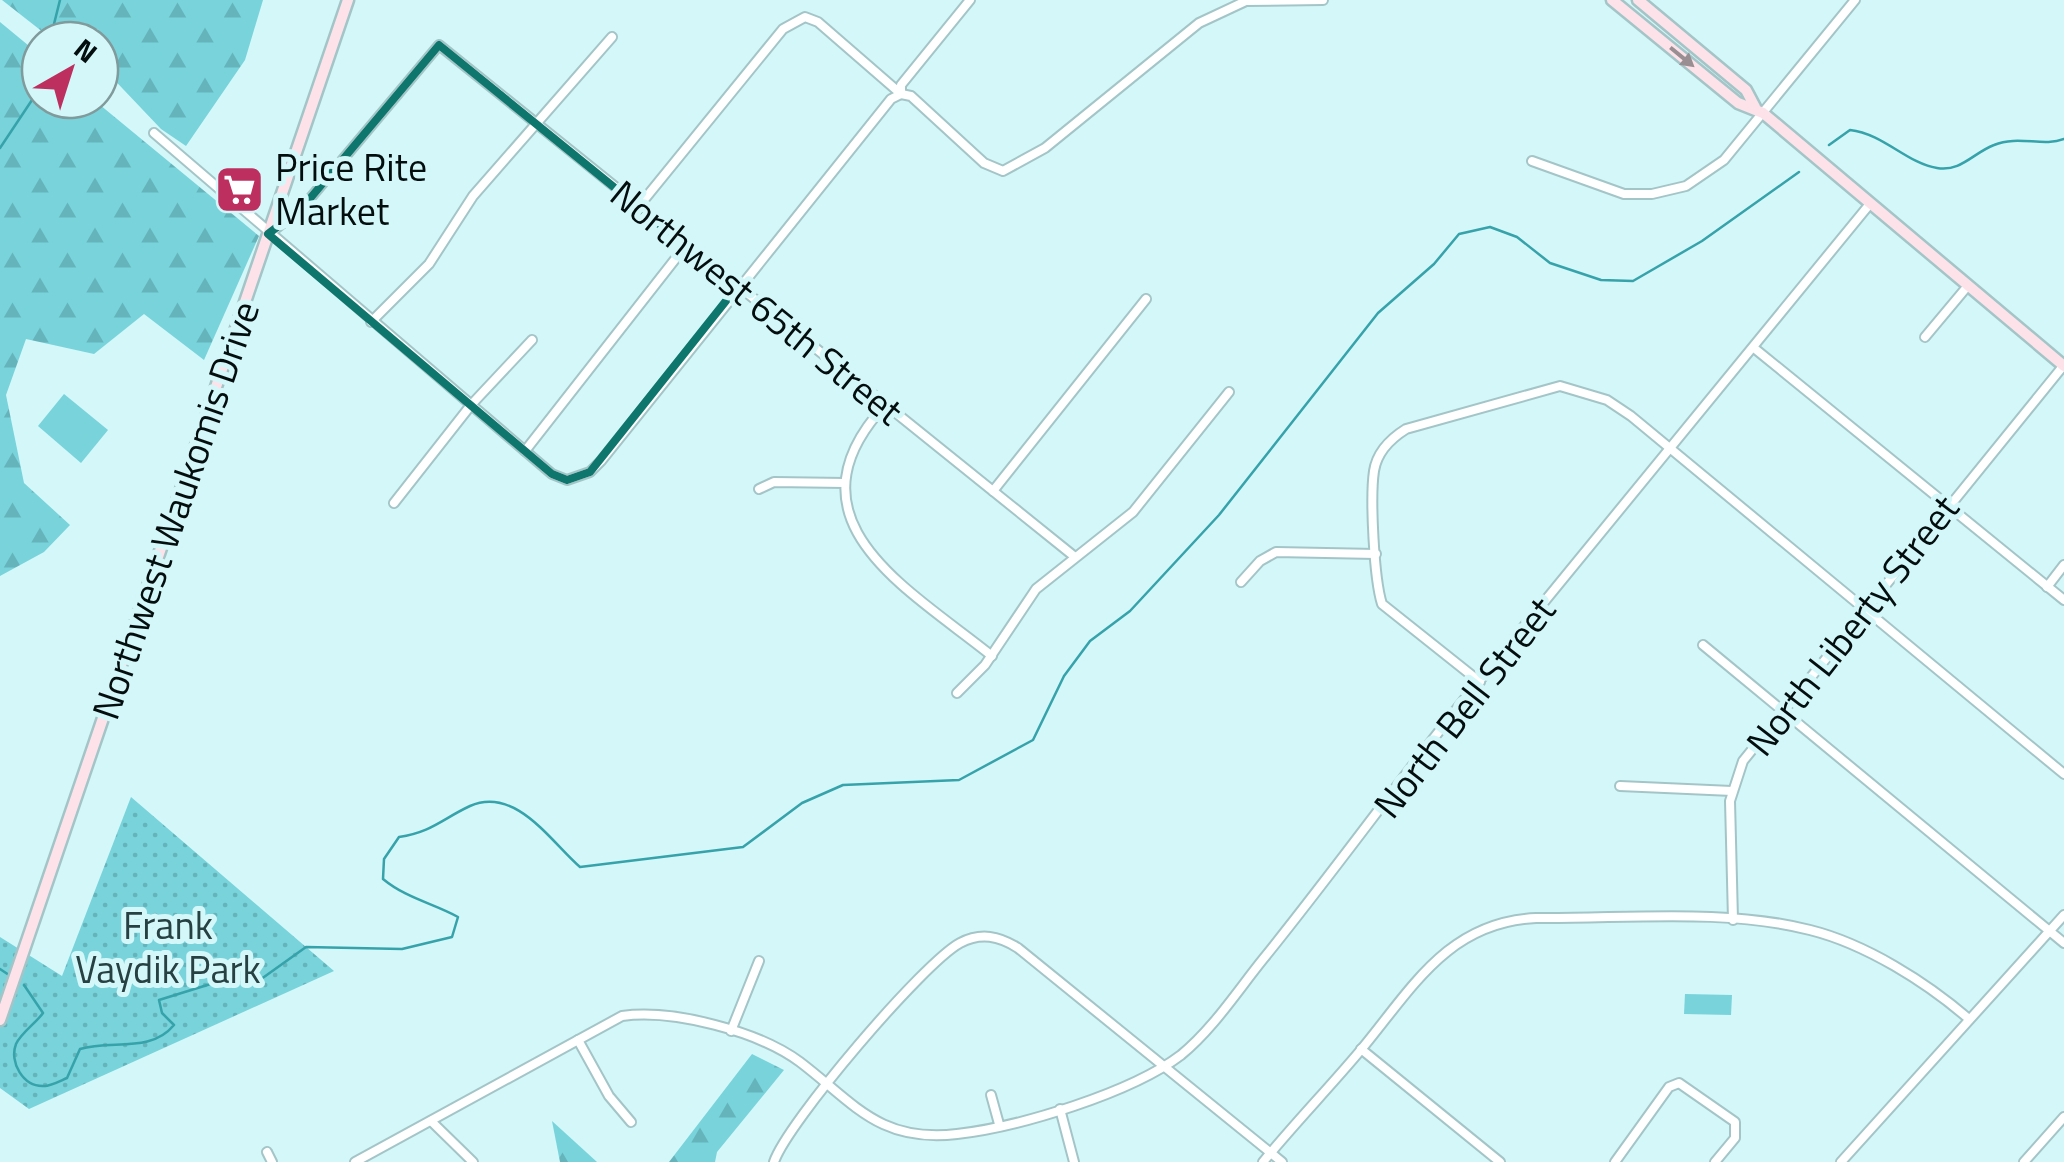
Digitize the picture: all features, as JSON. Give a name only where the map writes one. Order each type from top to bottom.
[{"type":"main road","name":"Northwest Waukomis Drive","points":[[0,1020],[348,0]]},
{"type":"main road","points":[[1638,0],[1746,90],[1759,110],[1870,206],[2064,366]]},
{"type":"main road","points":[[1619,2],[1738,104],[1759,110]]},
{"type":"street","points":[[901,94],[901,85],[970,0]]},
{"type":"street","points":[[639,206],[784,29],[805,17],[818,22],[901,94],[911,96],[984,163],[1003,171],[1045,148],[1199,23],[1246,1],[1324,0]]},
{"type":"street","points":[[1532,160],[1624,194],[1672,190],[1712,170],[1855,0]]},
{"type":"street","points":[[371,322],[429,264],[472,196],[612,37]]},
{"type":"street","name":"Northwest 65th Street","points":[[268,234],[302,208],[438,45],[1075,557]]},
{"type":"street","points":[[154,133],[552,474],[568,480],[582,476],[601,461],[738,286],[891,99],[901,94]]},
{"type":"street","name":"North Bell Street","points":[[578,1040],[622,1016],[668,1012],[731,1031],[798,1060],[854,1112],[908,1131],[960,1134],[1060,1109],[1119,1089],[1162,1068],[1198,1038],[1480,682],[1870,206]]},
{"type":"street","points":[[525,451],[687,244]]},
{"type":"street","points":[[1925,336],[1966,288]]},
{"type":"street","points":[[993,491],[1146,299]]},
{"type":"street","points":[[394,503],[471,405],[532,340]]},
{"type":"street","points":[[1754,348],[2064,600]]},
{"type":"street","name":"North Liberty Street","points":[[1733,920],[1732,790],[1743,761],[2064,366]]},
{"type":"street","points":[[1480,682],[1382,604],[1376,585],[1374,472],[1386,445],[1406,430],[1560,386],[1608,400],[1866,606],[2064,774]]},
{"type":"street","points":[[957,693],[992,656],[1036,589],[1132,512],[1229,392]]},
{"type":"street","points":[[884,404],[846,463],[845,483],[856,531],[877,562],[992,656]]},
{"type":"street","points":[[759,489],[774,482],[845,483]]},
{"type":"street","points":[[1241,582],[1260,561],[1276,552],[1376,554]]},
{"type":"street","points":[[2047,586],[2064,565]]},
{"type":"street","points":[[1703,644],[2064,943]]},
{"type":"street","points":[[1620,786],[1732,790]]},
{"type":"street","points":[[1841,1162],[2064,914]]},
{"type":"street","points":[[1263,1162],[1361,1050],[1427,965],[1454,943],[1504,922],[1557,918],[1733,920],[1826,934],[1920,982],[1969,1019]]},
{"type":"street","points":[[774,1162],[778,1149],[826,1088],[931,964],[962,942],[990,935],[1003,938],[1282,1162]]},
{"type":"street","points":[[731,1031],[759,961]]},
{"type":"street","points":[[355,1162],[578,1040],[630,1122]]},
{"type":"street","points":[[1361,1050],[1500,1162]]},
{"type":"street","points":[[1614,1162],[1666,1090],[1679,1083],[1735,1122],[1737,1133],[1714,1162]]},
{"type":"street","points":[[990,1095],[1000,1124]]},
{"type":"street","points":[[1060,1109],[1074,1162]]},
{"type":"street","points":[[2024,1162],[2064,1117]]},
{"type":"street","points":[[431,1121],[472,1162]]},
{"type":"street","points":[[267,1152],[272,1162]]},
{"type":"highlighted area","points":[[439,45],[737,287],[590,472],[567,480],[552,474],[268,234],[302,208]]},
{"type":"green space","points":[[2,0],[263,0],[245,60],[186,146],[161,129],[120,86],[120,20],[28,20]]},
{"type":"green space","points":[[0,22],[20,38],[20,120],[118,120],[259,236],[204,360],[144,314],[94,354],[26,339],[6,395],[24,483],[70,525],[44,552],[0,576]]},
{"type":"green space","points":[[64,394],[108,430],[81,463],[38,426]]},
{"type":"green space","name":"Frank Vaydik Park","points":[[131,797],[334,971],[29,1109],[0,1088],[0,937],[62,976]]},
{"type":"green space","points":[[1685,994],[1732,995],[1731,1015],[1684,1014]]},
{"type":"green space","points":[[752,1054],[784,1070],[717,1152],[715,1162],[669,1162]]},
{"type":"green space","points":[[552,1121],[597,1162],[560,1162]]},
{"type":"waterway","points":[[55,20],[60,0]]},
{"type":"waterway","points":[[0,148],[20,118]]},
{"type":"waterway","points":[[1829,145],[1850,130],[1874,137],[1915,161],[1945,168],[1960,165],[2003,142],[2064,139]]},
{"type":"waterway","points":[[24,985],[43,1013],[21,1036],[14,1058],[24,1078],[36,1085],[50,1085],[67,1078],[80,1049],[142,1043],[164,1034],[174,1025],[162,1013],[159,1000],[217,982],[257,982],[306,947],[402,949],[452,937],[458,917],[383,879],[384,859],[399,837],[429,828],[470,806],[487,802],[517,810],[545,831],[580,867],[743,847],[802,803],[843,785],[959,780],[1033,740],[1064,676],[1090,641],[1130,611],[1219,515],[1378,313],[1434,264],[1459,234],[1490,227],[1517,237],[1550,263],[1601,280],[1633,281],[1702,241],[1799,172]]},
{"type":"waterway","points":[[0,969],[12,977]]},
{"type":"place","name":"Price Rite Market","points":[[240,189]]}]
